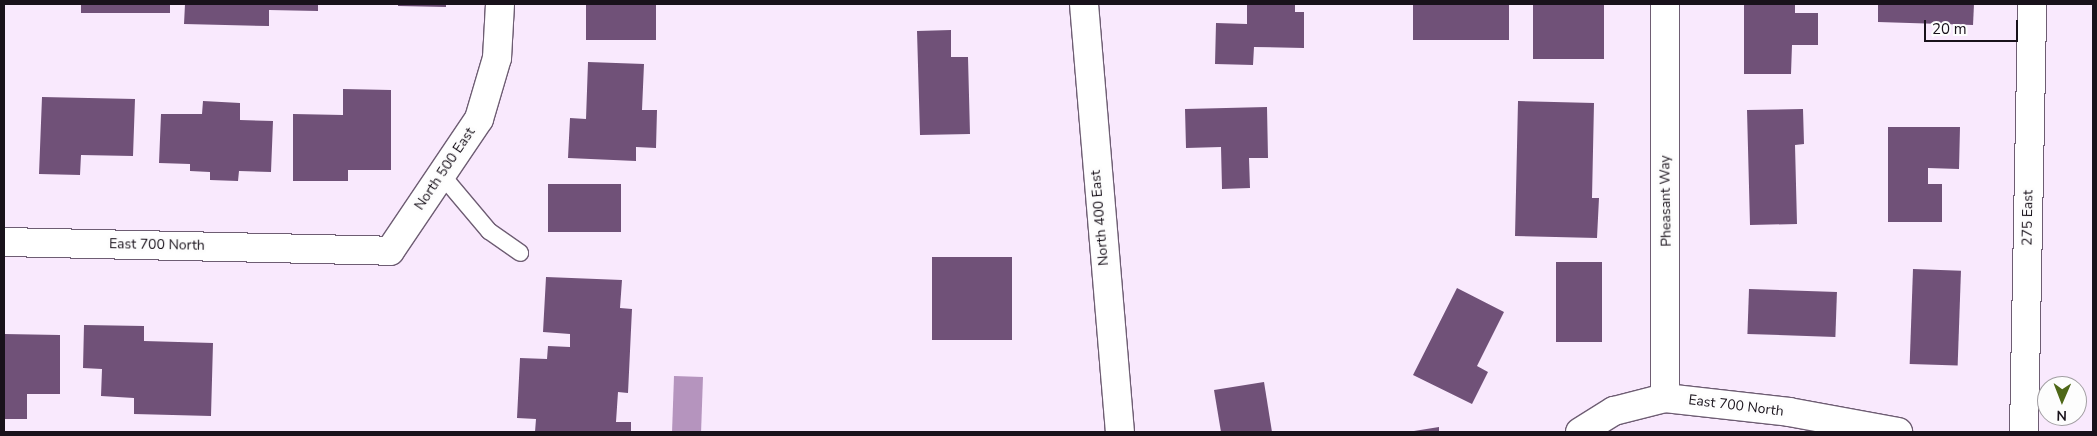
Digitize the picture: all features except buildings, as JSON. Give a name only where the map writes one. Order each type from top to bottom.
[{"type":"street","name":"North 500 East","points":[[310,248],[390,251],[479,119],[497,58],[500,4]]},
{"type":"street","name":"North 400 East","points":[[1084,4],[1120,432]]},
{"type":"street","name":"Pheasant Way","points":[[1664,398],[1665,4]]},
{"type":"street","name":"275 East","points":[[2024,432],[2032,4]]},
{"type":"street","name":"East 700 North","points":[[4,242],[310,248]]},
{"type":"street","name":"East 700 North","points":[[1580,432],[1614,411],[1664,398],[1790,412],[1898,432]]},
{"type":"lane","points":[[442,174],[489,231],[520,253]]},
{"type":"shaded area","points":[[674,376],[703,377],[701,432],[672,432]]}]
